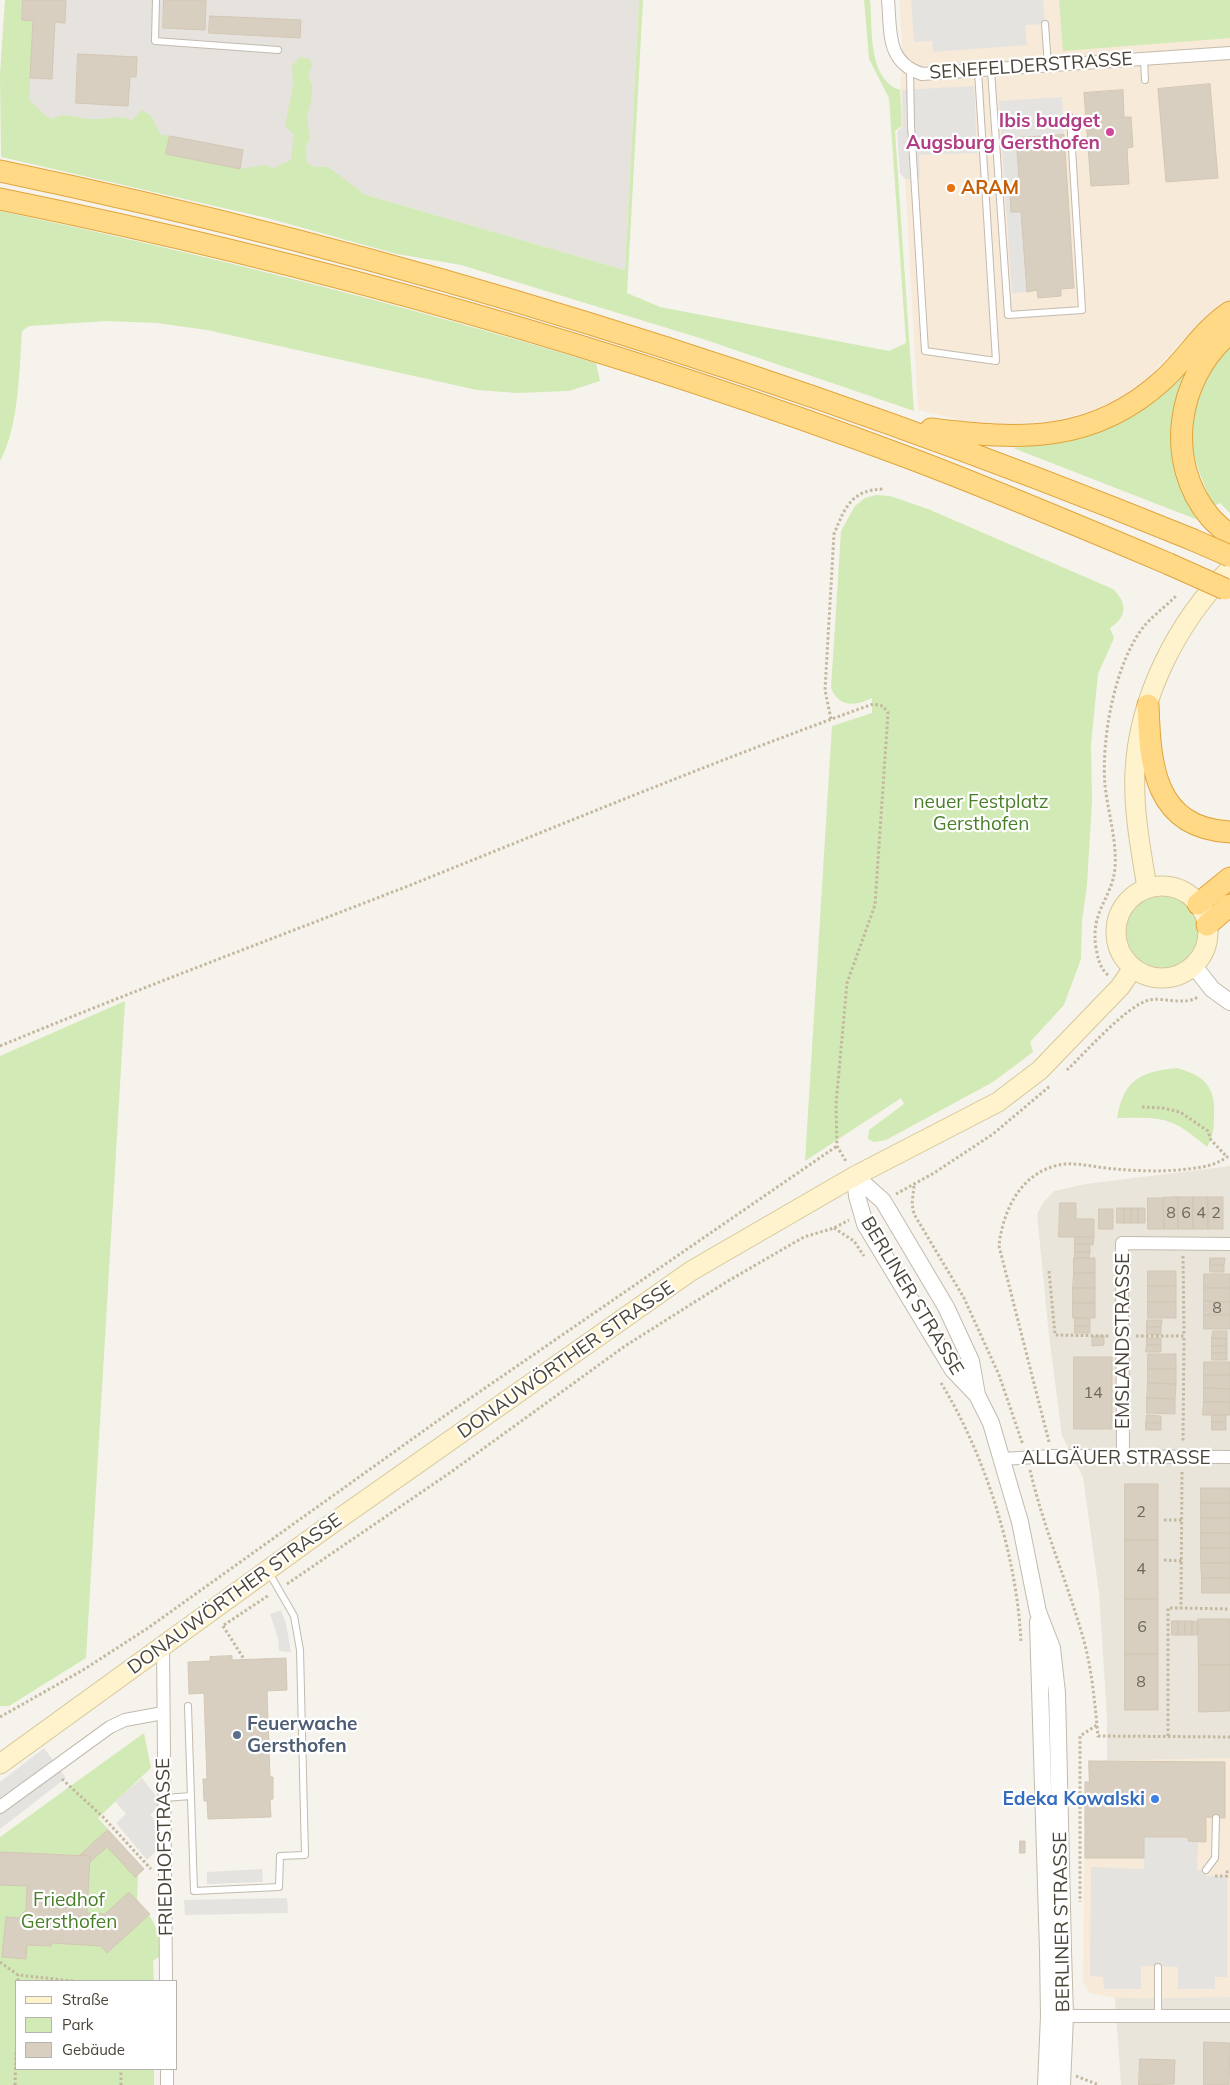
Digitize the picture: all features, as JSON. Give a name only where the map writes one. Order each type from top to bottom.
[{"type":"highway","points":[[0,171],[288,236],[384,262],[658,344],[896,425],[1191,539],[1230,556]]},
{"type":"highway","points":[[0,199],[287,264],[556,338],[706,386],[913,460],[1169,564],[1229,585]]},
{"type":"highway","points":[[896,425],[1005,437],[1046,435],[1089,424],[1123,408],[1149,392],[1165,379],[1207,330],[1230,312]]},
{"type":"highway","points":[[1230,333],[1210,354],[1198,372],[1184,405],[1181,444],[1190,482],[1210,517],[1230,536]]},
{"type":"highway","points":[[1148,706],[1151,761],[1158,783],[1165,796],[1187,820],[1197,825],[1230,832]]},
{"type":"highway","points":[[1198,904],[1230,878]]},
{"type":"highway","points":[[1207,926],[1230,905]]},
{"type":"main road","points":[[1147,888],[1138,824],[1135,771],[1148,706],[1172,646],[1197,606],[1229,585]]},
{"type":"main road","points":[[1163,886],[1179,889],[1198,904],[1207,926],[1205,949],[1194,966],[1177,976],[1160,978],[1145,975],[1126,961],[1118,947],[1117,923],[1127,902],[1147,888],[1163,886]]},
{"type":"main road","name":"DONAUWÖRTHER STRASSE","points":[[0,1764],[163,1644],[691,1272],[855,1176],[998,1102],[1040,1070],[1120,987],[1133,968]]},
{"type":"street","name":"SENEFELDERSTRASSE","points":[[888,0],[891,36],[897,60],[910,70],[922,74],[1230,53]]},
{"type":"street","points":[[1194,966],[1212,989],[1230,1002]]},
{"type":"street","name":"BERLINER STRASSE","points":[[855,1176],[857,1196],[865,1224],[953,1370],[977,1395]]},
{"type":"street","name":"BERLINER STRASSE","points":[[855,1176],[883,1201],[933,1284],[971,1361],[977,1395],[991,1423],[1020,1522],[1038,1612],[1062,2085]]},
{"type":"street","name":"EMSLANDSTRASSE","points":[[1123,1456],[1122,1243],[1230,1244]]},
{"type":"street","name":"ALLGÄUER STRASSE","points":[[1002,1459],[1026,1456],[1230,1457]]},
{"type":"street","name":"FRIEDHOFSTRASSE","points":[[163,1644],[161,1840],[166,1885],[166,1980]]},
{"type":"street","points":[[0,1807],[53,1770],[91,1740],[125,1720],[163,1713]]},
{"type":"street","points":[[1057,2016],[1230,2016]]},
{"type":"street","name":"BERLINER STRASSE","points":[[1046,2085],[1057,2016]]},
{"type":"street","points":[[167,2070],[167,2085]]},
{"type":"lane","points":[[156,0],[155,41],[278,50]]},
{"type":"lane","points":[[1045,24],[1048,66]]},
{"type":"lane","points":[[1144,59],[1145,80]]},
{"type":"lane","points":[[910,70],[925,351],[996,361],[984,70]]},
{"type":"lane","points":[[984,70],[1008,315],[1082,310],[1070,116]]},
{"type":"lane","points":[[188,1706],[194,1891],[279,1887],[280,1856],[305,1855],[300,1650],[294,1616],[268,1570]]},
{"type":"lane","points":[[161,1795],[191,1796]]},
{"type":"lane","points":[[1206,1870],[1215,1858],[1216,1818]]},
{"type":"lane","points":[[1158,1967],[1158,2016]]},
{"type":"path","points":[[831,719],[825,690],[834,534],[844,511],[858,494],[871,489],[885,489]]},
{"type":"path","points":[[0,1046],[134,990],[340,912],[873,704],[884,706],[888,713],[875,905],[847,982],[836,1104],[837,1146],[855,1176]]},
{"type":"path","points":[[1137,1004],[1157,999],[1190,1001],[1212,989]]},
{"type":"path","points":[[1049,1442],[999,1246],[1000,1229],[1010,1201],[1017,1192],[1032,1178],[1050,1167],[1068,1164],[1117,1170],[1169,1171],[1216,1165],[1229,1157],[1212,1140],[1208,1131],[1180,1112],[1163,1108],[1142,1108]]},
{"type":"path","points":[[0,1717],[83,1670],[148,1628],[443,1417],[837,1146]]},
{"type":"path","points":[[215,1631],[451,1472],[625,1346],[804,1236],[834,1228],[854,1241],[869,1265]]},
{"type":"path","points":[[1183,1440],[1184,1244]]},
{"type":"path","points":[[1049,1271],[1055,1335],[1184,1336]]},
{"type":"path","points":[[937,1376],[962,1416],[987,1479],[1010,1565],[1020,1622],[1021,1650]]},
{"type":"path","points":[[1181,1608],[1182,1472]]},
{"type":"path","points":[[1164,1520],[1182,1520]]},
{"type":"path","points":[[1164,1560],[1182,1561]]},
{"type":"path","points":[[1168,1736],[1168,1608],[1230,1609]]},
{"type":"path","points":[[223,1626],[244,1660]]},
{"type":"path","points":[[1097,1725],[1098,1736],[1230,1737]]},
{"type":"path","points":[[53,1770],[103,1817],[166,1885]]},
{"type":"path","points":[[1222,1876],[1227,1876],[1227,1872],[1230,1872]]},
{"type":"path","points":[[0,1962],[18,1975],[64,1980]]},
{"type":"path","points":[[18,1975],[18,1980]]},
{"type":"path","points":[[15,2070],[15,2085]]},
{"type":"path","points":[[121,2070],[121,2085]]},
{"type":"path","points":[[1079,2075],[1098,2085]]},
{"type":"shaded area","points":[[8,0],[639,0],[625,270],[366,195],[3,120]]},
{"type":"shaded area","points":[[899,0],[1230,0],[1230,304],[1186,337],[1147,379],[1112,404],[1058,421],[985,426],[918,410],[900,90],[903,58]]},
{"type":"shaded area","points":[[911,0],[1043,0],[1045,24],[1025,25],[1027,45],[933,52],[932,41],[914,42]]},
{"type":"shaded area","points":[[974,86],[977,153],[919,155],[920,178],[905,179],[900,173],[897,132],[903,126],[902,90]]},
{"type":"shaded area","points":[[1062,97],[1064,135],[1016,138],[1020,192],[1010,193],[1011,212],[1021,212],[1027,292],[1012,293],[999,101]]},
{"type":"shaded area","points":[[1230,1166],[1230,1758],[1107,1761],[1107,1718],[1099,1593],[1083,1477],[1062,1436],[1049,1336],[1037,1214],[1043,1203],[1054,1191],[1086,1184]]},
{"type":"shaded area","points":[[281,1610],[286,1624],[291,1652],[279,1651],[278,1638],[270,1614]]},
{"type":"shaded area","points":[[44,1748],[66,1778],[0,1829],[0,1782]]},
{"type":"shaded area","points":[[1230,1758],[1230,1997],[1115,1998],[1090,1993],[1083,1983],[1085,1782],[1089,1781],[1089,1761]]},
{"type":"shaded area","points":[[142,1778],[162,1804],[150,1815],[160,1826],[155,1852],[147,1860],[116,1823],[126,1814],[115,1801]]},
{"type":"shaded area","points":[[1144,1837],[1188,1837],[1188,1841],[1198,1842],[1197,1870],[1206,1870],[1206,1876],[1227,1876],[1227,1977],[1215,1977],[1215,1989],[1178,1989],[1178,1967],[1141,1966],[1141,1989],[1104,1989],[1103,1977],[1090,1976],[1091,1867],[1144,1869]]},
{"type":"shaded area","points":[[262,1869],[263,1882],[207,1884],[207,1872]]},
{"type":"shaded area","points":[[287,1898],[288,1913],[185,1915],[184,1900]]},
{"type":"shaded area","points":[[1230,1997],[1230,2085],[1121,2085],[1115,1998]]},
{"type":"green space","points":[[5,0],[23,0],[22,20],[33,21],[29,100],[42,113],[52,119],[65,115],[87,119],[126,118],[132,120],[142,110],[151,116],[161,135],[170,136],[166,154],[240,169],[265,165],[274,168],[291,160],[294,135],[285,126],[293,86],[292,66],[300,57],[310,59],[312,66],[308,74],[312,86],[311,103],[307,117],[310,139],[305,148],[307,163],[315,167],[328,167],[366,195],[625,270],[639,0],[643,0],[627,293],[660,307],[889,351],[906,343],[889,98],[869,59],[864,0],[870,0],[872,37],[877,64],[889,84],[900,90],[902,126],[895,131],[914,411],[703,339],[461,265],[397,254],[267,218],[1,157],[0,74]]},
{"type":"green space","points":[[1059,0],[1230,0],[1230,38],[1063,51]]},
{"type":"green space","points":[[0,211],[225,262],[448,320],[596,363],[600,381],[569,391],[517,393],[477,390],[207,330],[157,323],[107,321],[29,326],[22,331],[15,415],[0,461]]},
{"type":"green space","points":[[1230,346],[1230,513],[1220,503],[1214,506],[1203,483],[1192,442],[1192,423],[1195,405],[1202,386]]},
{"type":"green space","points":[[1202,351],[1180,393],[1203,522],[1013,448],[1066,441],[1093,433]]},
{"type":"green space","name":"neuer Festplatz Gersthofen","points":[[876,495],[890,496],[928,509],[1113,589],[1121,599],[1124,609],[1120,619],[1110,628],[1114,638],[1098,674],[1091,745],[1092,800],[1087,885],[1082,921],[1081,959],[1064,1005],[1030,1042],[1033,1052],[993,1082],[886,1140],[874,1142],[868,1139],[869,1130],[904,1104],[901,1098],[805,1161],[832,726],[872,713],[872,698],[860,703],[848,704],[839,699],[831,688],[841,531],[855,506],[865,498]]},
{"type":"green space","points":[[1162,894],[1176,897],[1189,905],[1197,918],[1200,932],[1197,946],[1189,959],[1176,967],[1162,970],[1148,967],[1135,959],[1127,946],[1124,932],[1127,918],[1135,905],[1148,897]]},
{"type":"green space","points":[[125,1001],[86,1658],[9,1706],[0,1706],[0,1056]]},
{"type":"green space","points":[[1177,1068],[1202,1079],[1211,1090],[1214,1107],[1214,1125],[1207,1147],[1176,1124],[1157,1119],[1117,1118],[1124,1094],[1136,1080],[1153,1072]]},
{"type":"green space","name":"Friedhof Gersthofen","points":[[144,1733],[151,1768],[98,1818],[144,1869],[138,1875],[137,1900],[152,1919],[159,1939],[160,1956],[153,1961],[154,1980],[15,1980],[15,2070],[154,2070],[154,2085],[0,2085],[0,1837]]},
{"type":"building","points":[[23,0],[66,0],[65,23],[55,22],[52,79],[30,78],[33,21],[22,20]]},
{"type":"building","points":[[164,0],[206,0],[205,30],[163,28]]},
{"type":"building","points":[[210,16],[301,20],[300,38],[209,33]]},
{"type":"building","points":[[78,54],[137,57],[136,77],[130,77],[128,106],[76,103]]},
{"type":"building","points":[[1210,84],[1218,178],[1166,182],[1158,89]]},
{"type":"building","name":"Ibis budget Augsburg Gersthofen","points":[[1123,90],[1124,117],[1131,117],[1133,147],[1127,148],[1129,184],[1091,186],[1084,93]]},
{"type":"building","points":[[1064,135],[1074,288],[1061,289],[1061,296],[1038,298],[1037,290],[1027,292],[1021,212],[1011,212],[1010,192],[1020,192],[1016,138]]},
{"type":"building","points":[[170,136],[243,150],[240,169],[166,154]]},
{"type":"building","points":[[1178,1197],[1178,1229],[1164,1229],[1163,1198]]},
{"type":"building","points":[[1178,1197],[1193,1197],[1193,1229],[1178,1229]]},
{"type":"building","points":[[1193,1197],[1208,1197],[1208,1229],[1193,1229]]},
{"type":"building","points":[[1208,1197],[1223,1197],[1223,1229],[1208,1229]]},
{"type":"building","points":[[1148,1198],[1163,1198],[1164,1229],[1148,1229]]},
{"type":"building","points":[[1060,1203],[1076,1203],[1076,1219],[1094,1219],[1094,1237],[1059,1237]]},
{"type":"building","points":[[1117,1208],[1124,1208],[1124,1223],[1117,1223]]},
{"type":"building","points":[[1124,1208],[1131,1208],[1131,1223],[1124,1223]]},
{"type":"building","points":[[1131,1208],[1138,1208],[1138,1223],[1131,1223]]},
{"type":"building","points":[[1138,1208],[1145,1208],[1145,1223],[1138,1223]]},
{"type":"building","points":[[1099,1209],[1113,1209],[1113,1229],[1099,1229]]},
{"type":"building","points":[[1075,1237],[1094,1237],[1093,1245],[1075,1244]]},
{"type":"building","points":[[1075,1244],[1090,1244],[1090,1252],[1075,1252]]},
{"type":"building","points":[[1075,1252],[1090,1252],[1089,1258],[1075,1258]]},
{"type":"building","points":[[1074,1258],[1095,1258],[1095,1273],[1074,1273]]},
{"type":"building","points":[[1210,1258],[1225,1258],[1224,1265],[1210,1265]]},
{"type":"building","points":[[1210,1265],[1224,1265],[1224,1272],[1210,1272]]},
{"type":"building","points":[[1148,1271],[1176,1271],[1176,1286],[1148,1286]]},
{"type":"building","points":[[1074,1273],[1095,1273],[1095,1288],[1073,1288]]},
{"type":"building","points":[[1204,1274],[1230,1274],[1230,1288],[1204,1288]]},
{"type":"building","points":[[1148,1286],[1176,1286],[1176,1302],[1148,1302]]},
{"type":"building","points":[[1073,1288],[1095,1288],[1095,1303],[1073,1303]]},
{"type":"building","points":[[1204,1288],[1230,1288],[1230,1302],[1204,1301]]},
{"type":"building","points":[[1204,1301],[1230,1302],[1230,1315],[1204,1315]]},
{"type":"building","points":[[1148,1302],[1176,1302],[1176,1318],[1148,1318]]},
{"type":"building","points":[[1073,1303],[1095,1303],[1095,1318],[1073,1318]]},
{"type":"building","points":[[1204,1315],[1230,1315],[1230,1329],[1204,1329]]},
{"type":"building","points":[[1075,1318],[1090,1319],[1090,1326],[1075,1326]]},
{"type":"building","points":[[1147,1320],[1162,1320],[1161,1327],[1147,1327]]},
{"type":"building","points":[[1075,1326],[1090,1326],[1090,1333],[1075,1333]]},
{"type":"building","points":[[1147,1327],[1161,1327],[1161,1335],[1147,1334]]},
{"type":"building","points":[[1213,1331],[1227,1331],[1227,1339],[1212,1338]]},
{"type":"building","points":[[1104,1336],[1104,1345],[1092,1346],[1092,1337]]},
{"type":"building","points":[[1147,1338],[1161,1338],[1161,1345],[1147,1345]]},
{"type":"building","points":[[1212,1338],[1227,1339],[1227,1346],[1212,1346]]},
{"type":"building","points":[[1147,1345],[1161,1345],[1161,1352],[1146,1352]]},
{"type":"building","points":[[1212,1346],[1227,1346],[1227,1353],[1212,1353]]},
{"type":"building","points":[[1212,1353],[1227,1353],[1227,1360],[1212,1360]]},
{"type":"building","points":[[1148,1354],[1176,1354],[1176,1369],[1148,1369]]},
{"type":"building","points":[[1074,1357],[1112,1357],[1112,1429],[1074,1429]]},
{"type":"building","points":[[1204,1362],[1230,1362],[1230,1375],[1204,1375]]},
{"type":"building","points":[[1148,1369],[1176,1369],[1176,1384],[1148,1383]]},
{"type":"building","points":[[1204,1375],[1230,1375],[1230,1389],[1204,1388]]},
{"type":"building","points":[[1148,1383],[1176,1384],[1175,1399],[1147,1398]]},
{"type":"building","points":[[1204,1388],[1230,1389],[1230,1402],[1204,1402]]},
{"type":"building","points":[[1147,1398],[1175,1399],[1175,1414],[1147,1413]]},
{"type":"building","points":[[1204,1402],[1230,1402],[1230,1415],[1203,1415]]},
{"type":"building","points":[[1147,1415],[1161,1416],[1161,1423],[1146,1423]]},
{"type":"building","points":[[1212,1415],[1226,1415],[1226,1422],[1212,1422]]},
{"type":"building","points":[[1212,1422],[1226,1422],[1226,1430],[1212,1430]]},
{"type":"building","points":[[1146,1423],[1161,1423],[1161,1430],[1146,1430]]},
{"type":"building","points":[[1125,1484],[1158,1484],[1158,1540],[1125,1540]]},
{"type":"building","points":[[1201,1488],[1230,1488],[1230,1503],[1201,1503]]},
{"type":"building","points":[[1201,1503],[1230,1503],[1230,1518],[1201,1518]]},
{"type":"building","points":[[1201,1518],[1230,1518],[1230,1533],[1201,1533]]},
{"type":"building","points":[[1201,1533],[1230,1533],[1230,1548],[1201,1548]]},
{"type":"building","points":[[1125,1540],[1158,1540],[1158,1599],[1125,1599]]},
{"type":"building","points":[[1201,1548],[1230,1548],[1230,1563],[1201,1563]]},
{"type":"building","points":[[1201,1563],[1230,1563],[1230,1578],[1202,1578]]},
{"type":"building","points":[[1202,1578],[1230,1578],[1230,1593],[1202,1593]]},
{"type":"building","points":[[1125,1599],[1158,1599],[1158,1654],[1125,1654]]},
{"type":"building","points":[[1198,1619],[1230,1619],[1230,1665],[1199,1665]]},
{"type":"building","points":[[1172,1621],[1178,1621],[1178,1635],[1172,1635]]},
{"type":"building","points":[[1178,1621],[1185,1621],[1185,1635],[1178,1635]]},
{"type":"building","points":[[1185,1621],[1192,1621],[1192,1635],[1185,1635]]},
{"type":"building","points":[[1192,1621],[1198,1622],[1198,1635],[1192,1635]]},
{"type":"building","points":[[1125,1654],[1158,1654],[1158,1710],[1125,1710]]},
{"type":"building","name":"Feuerwache Gersthofen","points":[[232,1656],[232,1660],[286,1658],[287,1690],[267,1691],[270,1777],[273,1777],[273,1799],[270,1800],[271,1817],[208,1819],[207,1801],[204,1801],[203,1779],[207,1779],[204,1693],[189,1694],[188,1662],[210,1661],[210,1657]]},
{"type":"building","points":[[1199,1665],[1230,1665],[1230,1711],[1199,1712]]},
{"type":"building","name":"Edeka Kowalski","points":[[1089,1761],[1225,1762],[1225,1818],[1206,1817],[1206,1842],[1188,1841],[1188,1837],[1144,1837],[1144,1858],[1085,1858],[1085,1782],[1089,1782]]},
{"type":"building","points":[[108,1830],[144,1869],[135,1877],[107,1847],[90,1862],[90,1856],[80,1855]]},
{"type":"building","points":[[1020,1841],[1025,1841],[1025,1853],[1020,1853]]},
{"type":"building","points":[[0,1852],[90,1856],[87,1913],[105,1914],[129,1892],[150,1914],[107,1953],[101,1946],[52,1943],[51,1946],[27,1945],[26,1959],[2,1957],[6,1917],[18,1918],[26,1910],[27,1886],[0,1885]]},
{"type":"building","points":[[1204,2042],[1230,2043],[1229,2085],[1204,2085]]},
{"type":"building","points":[[1140,2059],[1175,2060],[1174,2084],[1139,2085]]},
{"type":"place","name":"Ibis budget Augsburg Gersthofen","points":[[1110,132]]},
{"type":"place","name":"ARAM","points":[[951,188]]},
{"type":"place","name":"Feuerwache Gersthofen","points":[[237,1735]]},
{"type":"place","name":"Edeka Kowalski","points":[[1155,1799]]}]
